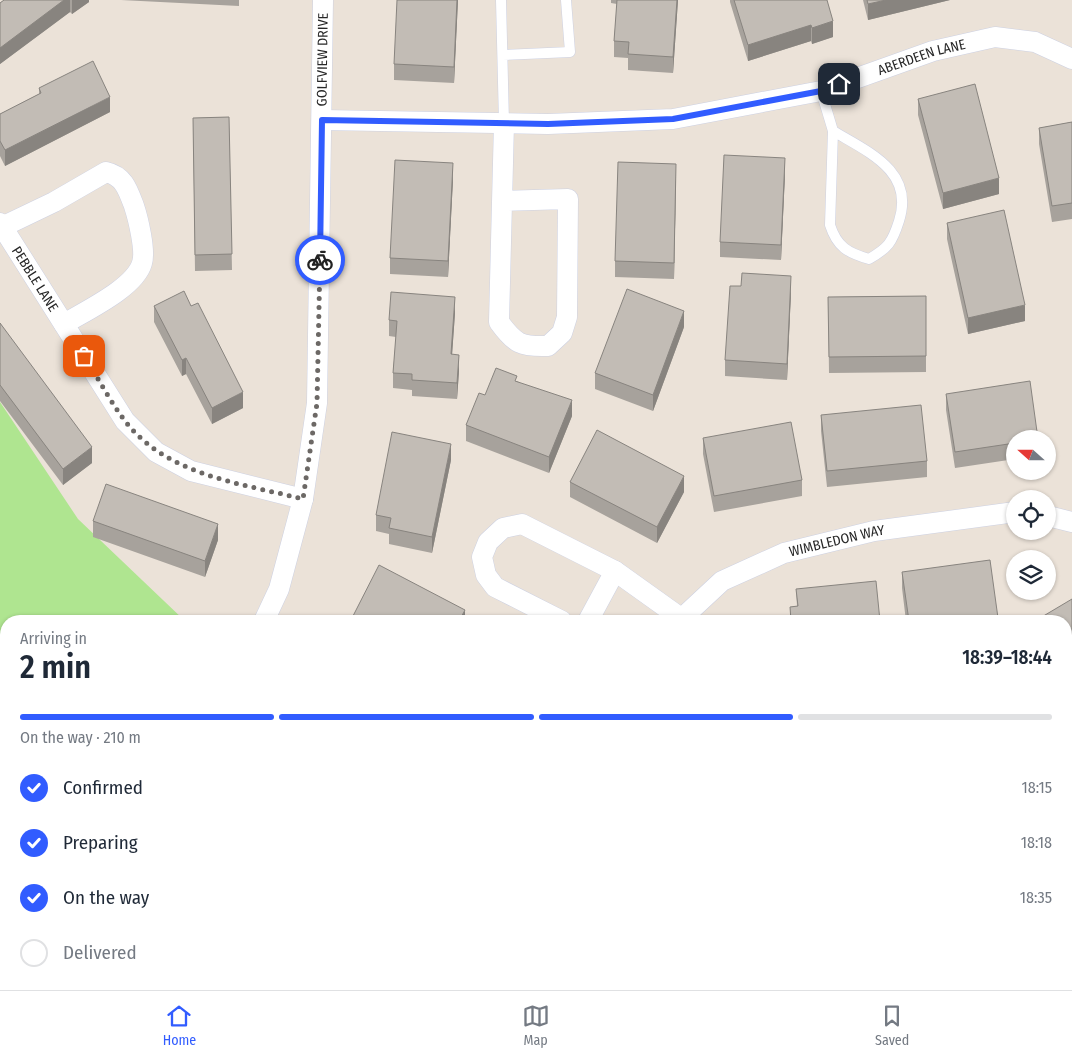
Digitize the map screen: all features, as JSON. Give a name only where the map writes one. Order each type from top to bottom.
[{"type":"street","name":"GOLFVIEW DRIVE","points":[[267,615],[279,589],[303,499],[317,403],[323,0]]},
{"type":"street","name":"ABERDEEN LANE","points":[[322,120],[504,123],[673,119],[821,91],[933,52],[995,37],[1035,42],[1072,59]]},
{"type":"street","points":[[502,201],[568,199],[567,317],[562,333],[548,346],[527,347],[511,338],[499,322],[502,201],[504,123]]},
{"type":"street","points":[[1,225],[54,202],[106,172],[115,174],[125,183],[137,214],[142,264],[134,278],[120,290],[64,324]]},
{"type":"street","name":"PEBBLE LANE","points":[[1,225],[125,422],[156,452],[191,471],[303,499]]},
{"type":"street","name":"WIMBLEDON WAY","points":[[686,615],[722,581],[784,553],[874,532],[1006,513]]},
{"type":"street","points":[[1056,518],[1072,522]]},
{"type":"street","points":[[550,615],[495,588],[486,575],[482,557],[488,542],[503,528],[522,524],[615,571],[674,615]]},
{"type":"street","points":[[591,615],[615,571]]},
{"type":"lane","points":[[501,0],[504,123]]},
{"type":"lane","points":[[503,55],[570,52],[566,0]]},
{"type":"lane","points":[[821,91],[833,131],[830,225],[834,237],[850,253],[869,258],[887,249],[898,226],[901,214],[901,189],[894,174],[877,157],[833,131]]},
{"type":"green space","points":[[0,402],[78,519],[179,615],[0,615]]},
{"type":"building","points":[[4,0],[64,0],[0,48],[0,3]]},
{"type":"building","points":[[397,0],[457,0],[454,67],[394,64]]},
{"type":"building","points":[[617,0],[677,0],[673,57],[628,54],[629,42],[614,41]]},
{"type":"building","points":[[734,0],[827,0],[833,21],[812,28],[811,25],[748,45]]},
{"type":"building","points":[[867,0],[886,0],[868,4]]},
{"type":"building","points":[[93,61],[110,97],[5,150],[0,141],[0,114],[41,93],[39,88]]},
{"type":"building","points":[[975,84],[999,178],[943,193],[918,99]]},
{"type":"building","points":[[229,117],[232,254],[195,255],[193,118]]},
{"type":"building","points":[[1072,122],[1072,203],[1052,206],[1039,128]]},
{"type":"building","points":[[724,155],[785,158],[781,245],[720,242]]},
{"type":"building","points":[[395,160],[453,163],[448,261],[390,258]]},
{"type":"building","points":[[618,162],[676,164],[674,263],[615,261]]},
{"type":"building","points":[[1004,210],[1025,305],[968,318],[947,223]]},
{"type":"building","points":[[742,273],[791,276],[787,364],[725,360],[730,286],[741,286]]},
{"type":"building","points":[[627,289],[684,311],[653,395],[595,373]]},
{"type":"building","points":[[184,291],[191,306],[198,303],[243,392],[212,408],[186,358],[182,360],[154,306]]},
{"type":"building","points":[[391,292],[455,297],[451,354],[459,355],[457,383],[412,380],[412,374],[393,373],[397,321],[389,320]]},
{"type":"building","points":[[926,296],[926,356],[829,357],[828,297]]},
{"type":"building","points":[[0,323],[92,447],[63,469],[0,385]]},
{"type":"building","points":[[496,368],[517,376],[515,381],[572,400],[549,457],[466,425],[479,393],[485,395]]},
{"type":"building","points":[[1030,381],[1037,430],[1006,430],[1006,444],[955,452],[946,394]]},
{"type":"building","points":[[921,405],[927,461],[827,471],[821,415]]},
{"type":"building","points":[[791,422],[802,480],[714,496],[703,438]]},
{"type":"building","points":[[597,430],[684,476],[657,527],[570,482]]},
{"type":"building","points":[[392,432],[451,444],[432,537],[389,528],[391,518],[376,515]]},
{"type":"building","points":[[106,484],[218,524],[205,561],[93,521]]},
{"type":"building","points":[[990,560],[998,615],[908,615],[902,572]]},
{"type":"building","points":[[379,565],[465,610],[462,615],[354,615]]},
{"type":"building","points":[[876,581],[879,615],[791,615],[790,607],[798,606],[796,589]]},
{"type":"building","points":[[1072,599],[1072,615],[1045,615]]},
{"type":"way so far","points":[[84,356],[125,422],[156,452],[191,471],[303,499],[317,403],[320,260]]},
{"type":"route","points":[[320,260],[322,120],[548,124],[673,119],[821,91],[839,84]]}]
